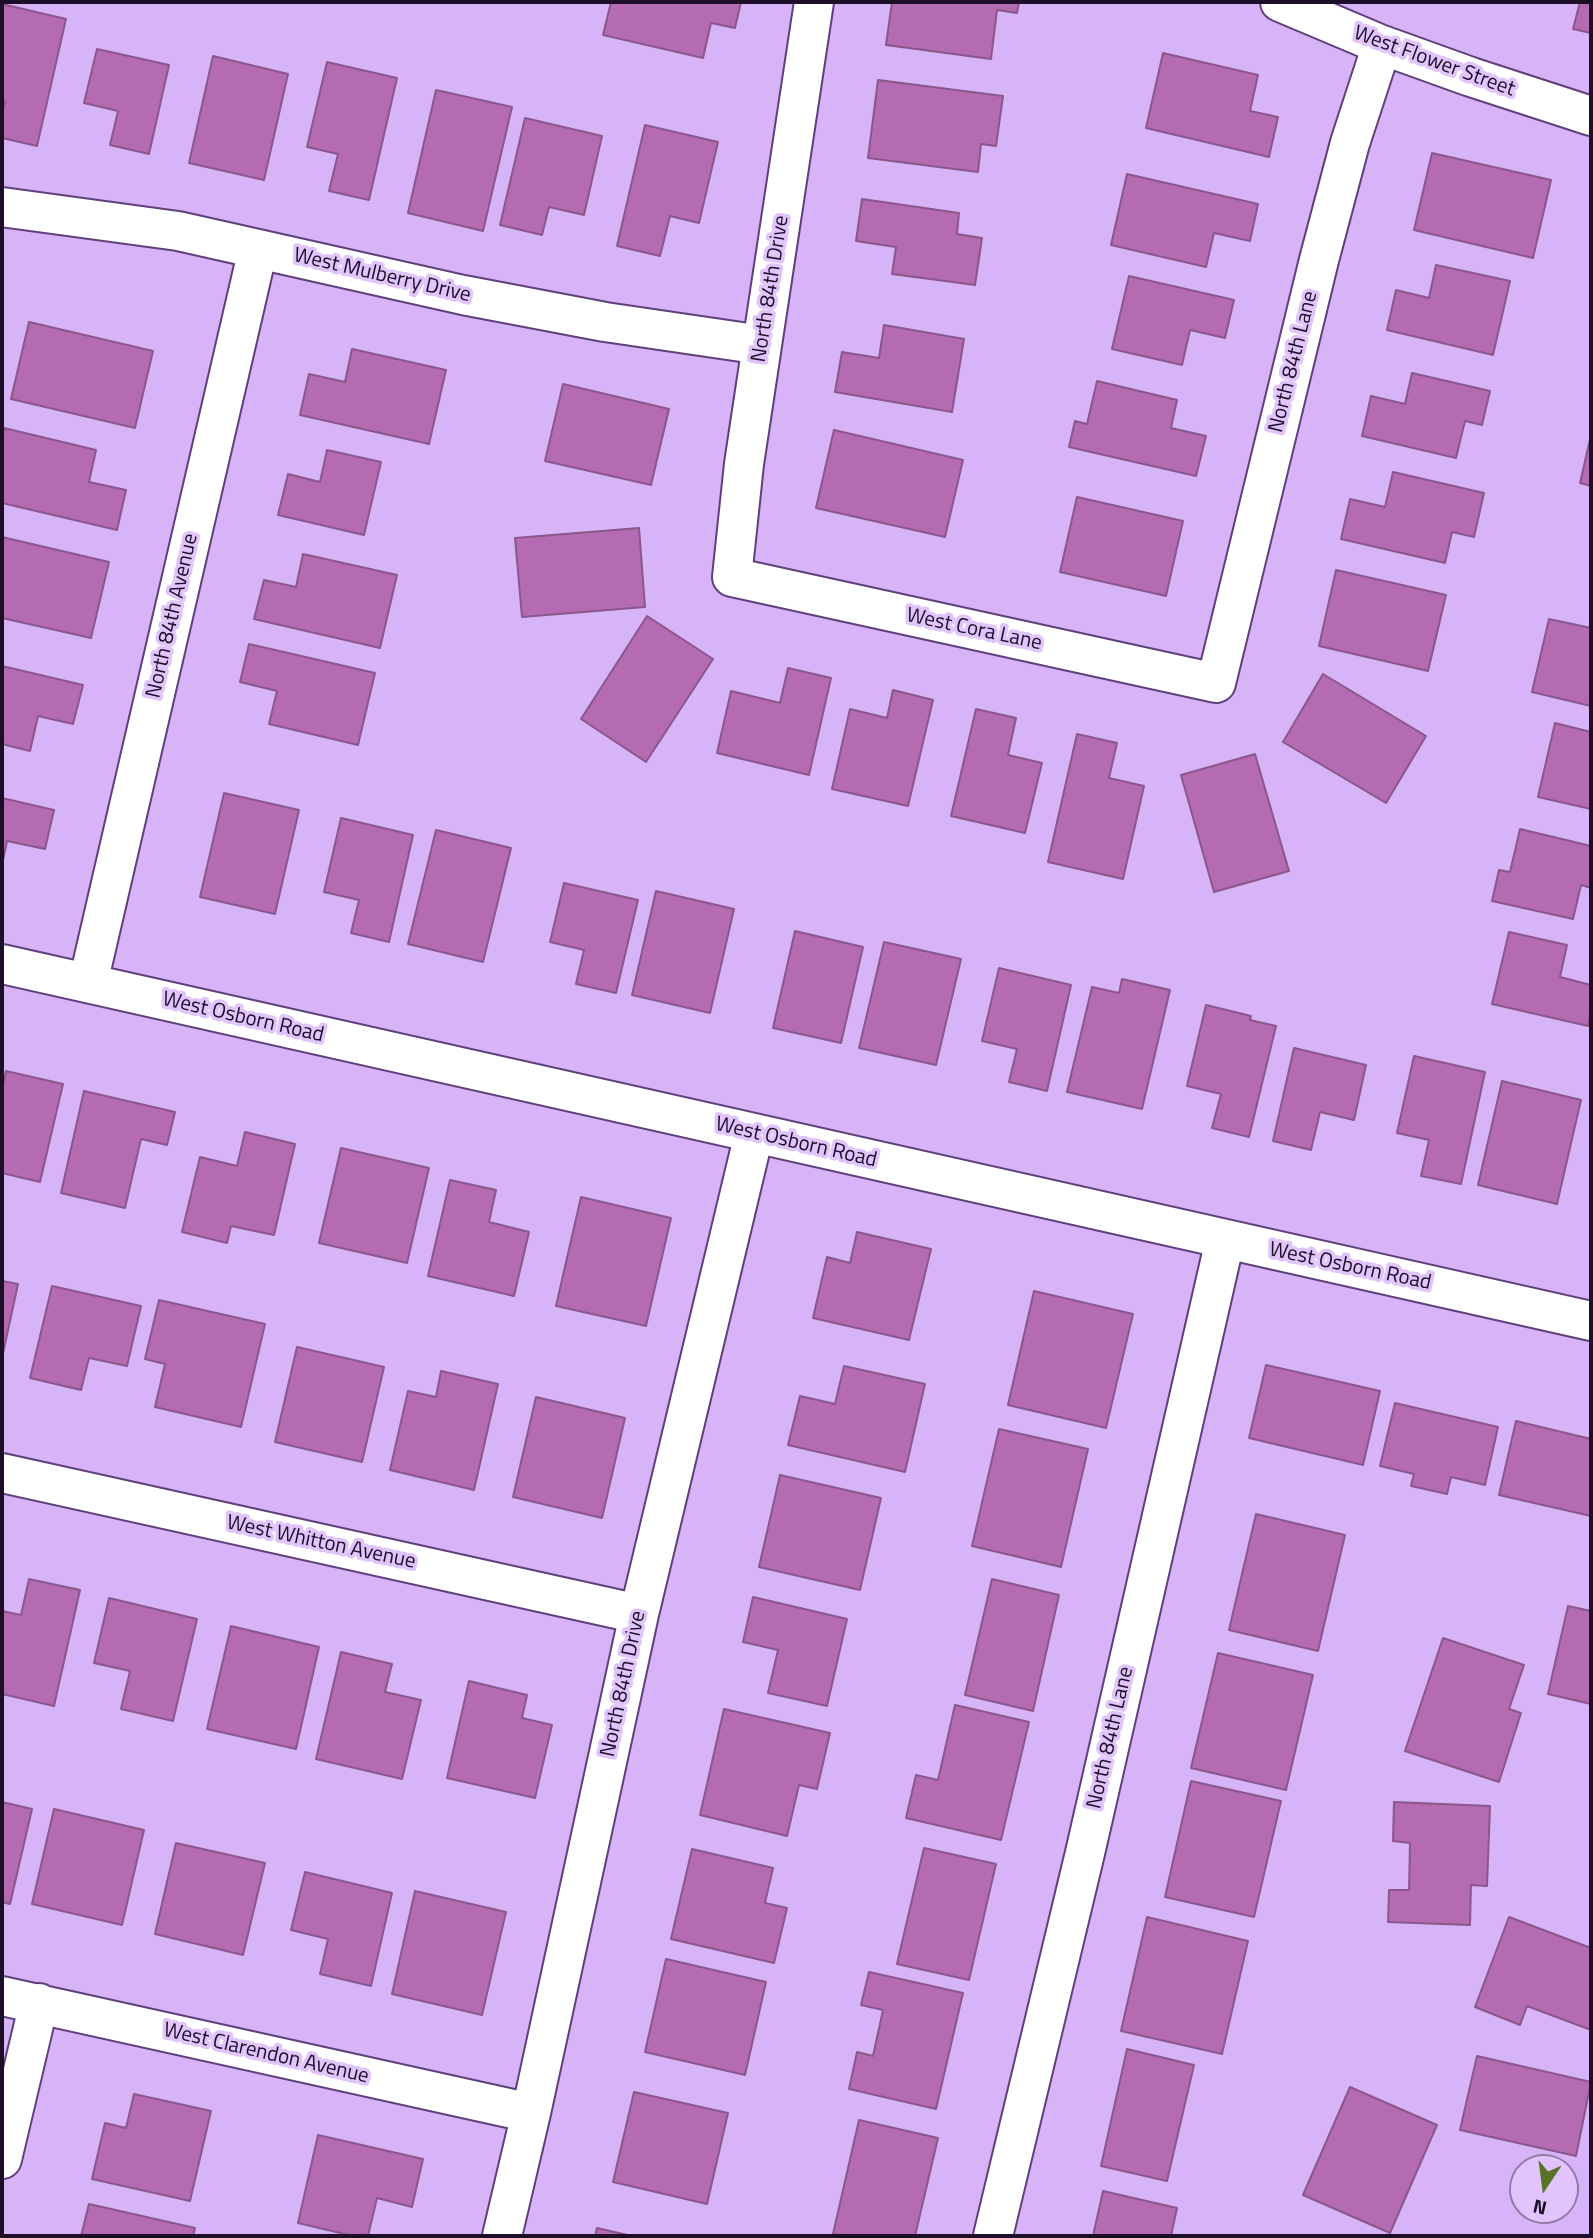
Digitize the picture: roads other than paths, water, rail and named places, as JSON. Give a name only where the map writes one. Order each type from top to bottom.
[{"type":"street","name":"North 84th Drive","points":[[732,577],[744,464],[814,2]]},
{"type":"street","name":"West Flower Street","points":[[1280,2],[1382,45],[1471,78],[1591,116]]},
{"type":"street","name":"North 84th Lane","points":[[1216,683],[1319,260],[1350,143],[1382,45]]},
{"type":"street","name":"West Mulberry Drive","points":[[2,207],[178,231],[463,295],[606,322],[762,345]]},
{"type":"street","name":"North 84th Avenue","points":[[88,983],[258,249]]},
{"type":"street","name":"West Cora Lane","points":[[732,577],[1216,683]]},
{"type":"street","name":"West Osborn Road","points":[[2,964],[1591,1321]]},
{"type":"street","name":"North 84th Drive","points":[[502,2236],[639,1614],[754,1134]]},
{"type":"street","name":"North 84th Lane","points":[[993,2236],[1085,1853],[1224,1240]]},
{"type":"street","name":"West Whitton Avenue","points":[[2,1473],[639,1614]]},
{"type":"street","name":"West Clarendon Avenue","points":[[2,1996],[531,2113]]},
{"type":"street","points":[[2,2159],[39,2003]]}]
